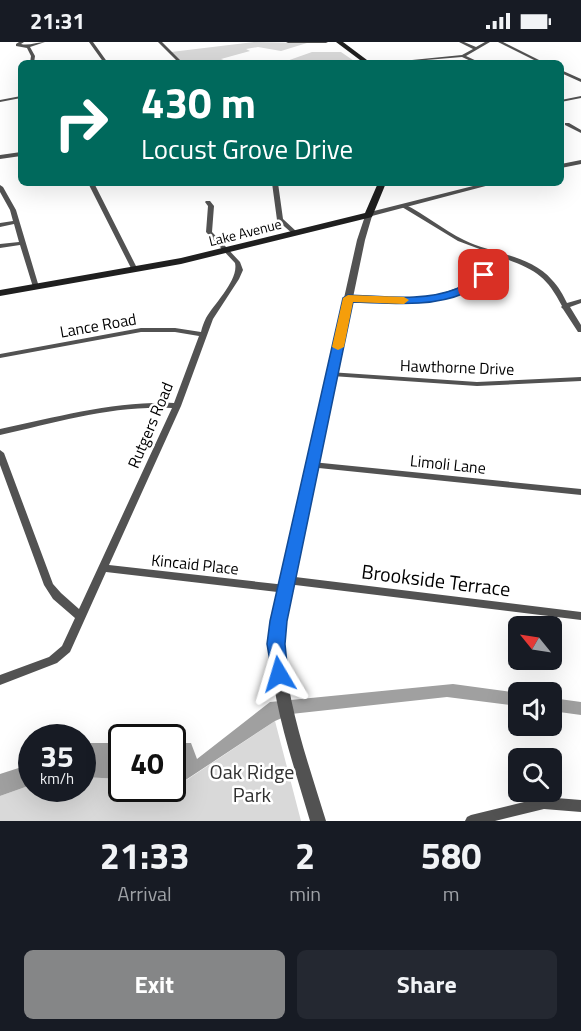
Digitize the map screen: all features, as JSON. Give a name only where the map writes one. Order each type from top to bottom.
[{"type":"main road","points":[[339,42],[364,60]]},
{"type":"main road","points":[[369,214],[381,186]]},
{"type":"main road","name":"Lake Avenue","points":[[0,293],[135,270],[226,251],[369,214]]},
{"type":"street","points":[[22,42],[17,45],[28,47],[37,42],[43,42]]},
{"type":"street","points":[[91,42],[104,60]]},
{"type":"street","points":[[160,42],[178,60]]},
{"type":"street","points":[[288,42],[326,42]]},
{"type":"street","points":[[461,42],[476,48]]},
{"type":"street","points":[[414,60],[463,56],[488,42]]},
{"type":"street","points":[[500,42],[537,60]]},
{"type":"street","points":[[28,47],[33,56],[32,60]]},
{"type":"street","points":[[463,56],[472,60]]},
{"type":"street","points":[[564,72],[580,80]]},
{"type":"street","points":[[564,100],[581,97]]},
{"type":"street","points":[[0,101],[18,98]]},
{"type":"street","points":[[567,124],[581,132]]},
{"type":"street","points":[[564,131],[575,129]]},
{"type":"street","points":[[0,157],[18,154]]},
{"type":"street","points":[[564,165],[581,162]]},
{"type":"street","points":[[93,186],[135,270]]},
{"type":"street","points":[[275,186],[280,220],[295,233]]},
{"type":"street","name":"Lake Avenue","points":[[369,214],[481,186]]},
{"type":"street","points":[[0,187],[16,222],[36,287]]},
{"type":"street","points":[[208,202],[211,206],[209,232],[226,251]]},
{"type":"street","points":[[404,206],[465,243],[525,265],[545,276],[581,330]]},
{"type":"street","points":[[318,821],[289,717],[276,644],[278,621],[348,298],[369,214]]},
{"type":"street","points":[[0,225],[16,222]]},
{"type":"street","points":[[0,246],[22,243]]},
{"type":"street","name":"Rutgers Road","points":[[0,680],[45,664],[66,649],[177,406],[208,319],[240,270],[238,263],[226,251]]},
{"type":"street","points":[[348,298],[420,300],[449,296],[474,284],[504,258]]},
{"type":"street","points":[[564,307],[581,301]]},
{"type":"street","name":"Lance Road","points":[[0,356],[141,330],[175,330],[202,334]]},
{"type":"street","name":"Hawthorne Drive","points":[[332,374],[477,384],[581,379]]},
{"type":"street","points":[[0,432],[119,408],[156,404],[177,406]]},
{"type":"street","points":[[0,453],[49,585],[57,596],[80,616]]},
{"type":"street","name":"Limoli Lane","points":[[312,465],[581,492]]},
{"type":"street","name":"Kincaid Place","points":[[102,568],[286,585]]},
{"type":"street","name":"Brookside Terrace","points":[[286,585],[581,616]]},
{"type":"street","points":[[471,821],[544,803],[581,806]]},
{"type":"green space","points":[[254,42],[307,43],[281,51],[258,47],[246,49],[250,51],[221,59],[224,60],[179,60],[171,52]]},
{"type":"green space","points":[[312,52],[341,52],[353,60],[289,60]]},
{"type":"green space","name":"Oak Ridge Park","points":[[275,721],[301,821],[0,821],[0,796],[18,790],[18,802],[96,802],[96,778],[108,778],[108,802],[186,802],[186,780]]},
{"type":"shaded area","points":[[453,684],[508,692],[508,705],[447,697],[291,714],[275,721],[186,780],[186,743],[191,743],[197,759],[270,702]]},
{"type":"shaded area","points":[[562,699],[581,702],[581,715],[562,712]]},
{"type":"shaded area","points":[[96,743],[108,743],[108,778],[96,778]]},
{"type":"shaded area","points":[[18,768],[18,790],[0,796],[0,774]]},
{"type":"slow traffic","points":[[338,347],[348,298],[404,300]]},
{"type":"route","points":[[279,674],[276,644],[278,621],[348,298],[420,300],[449,296],[474,284],[484,275]]}]
